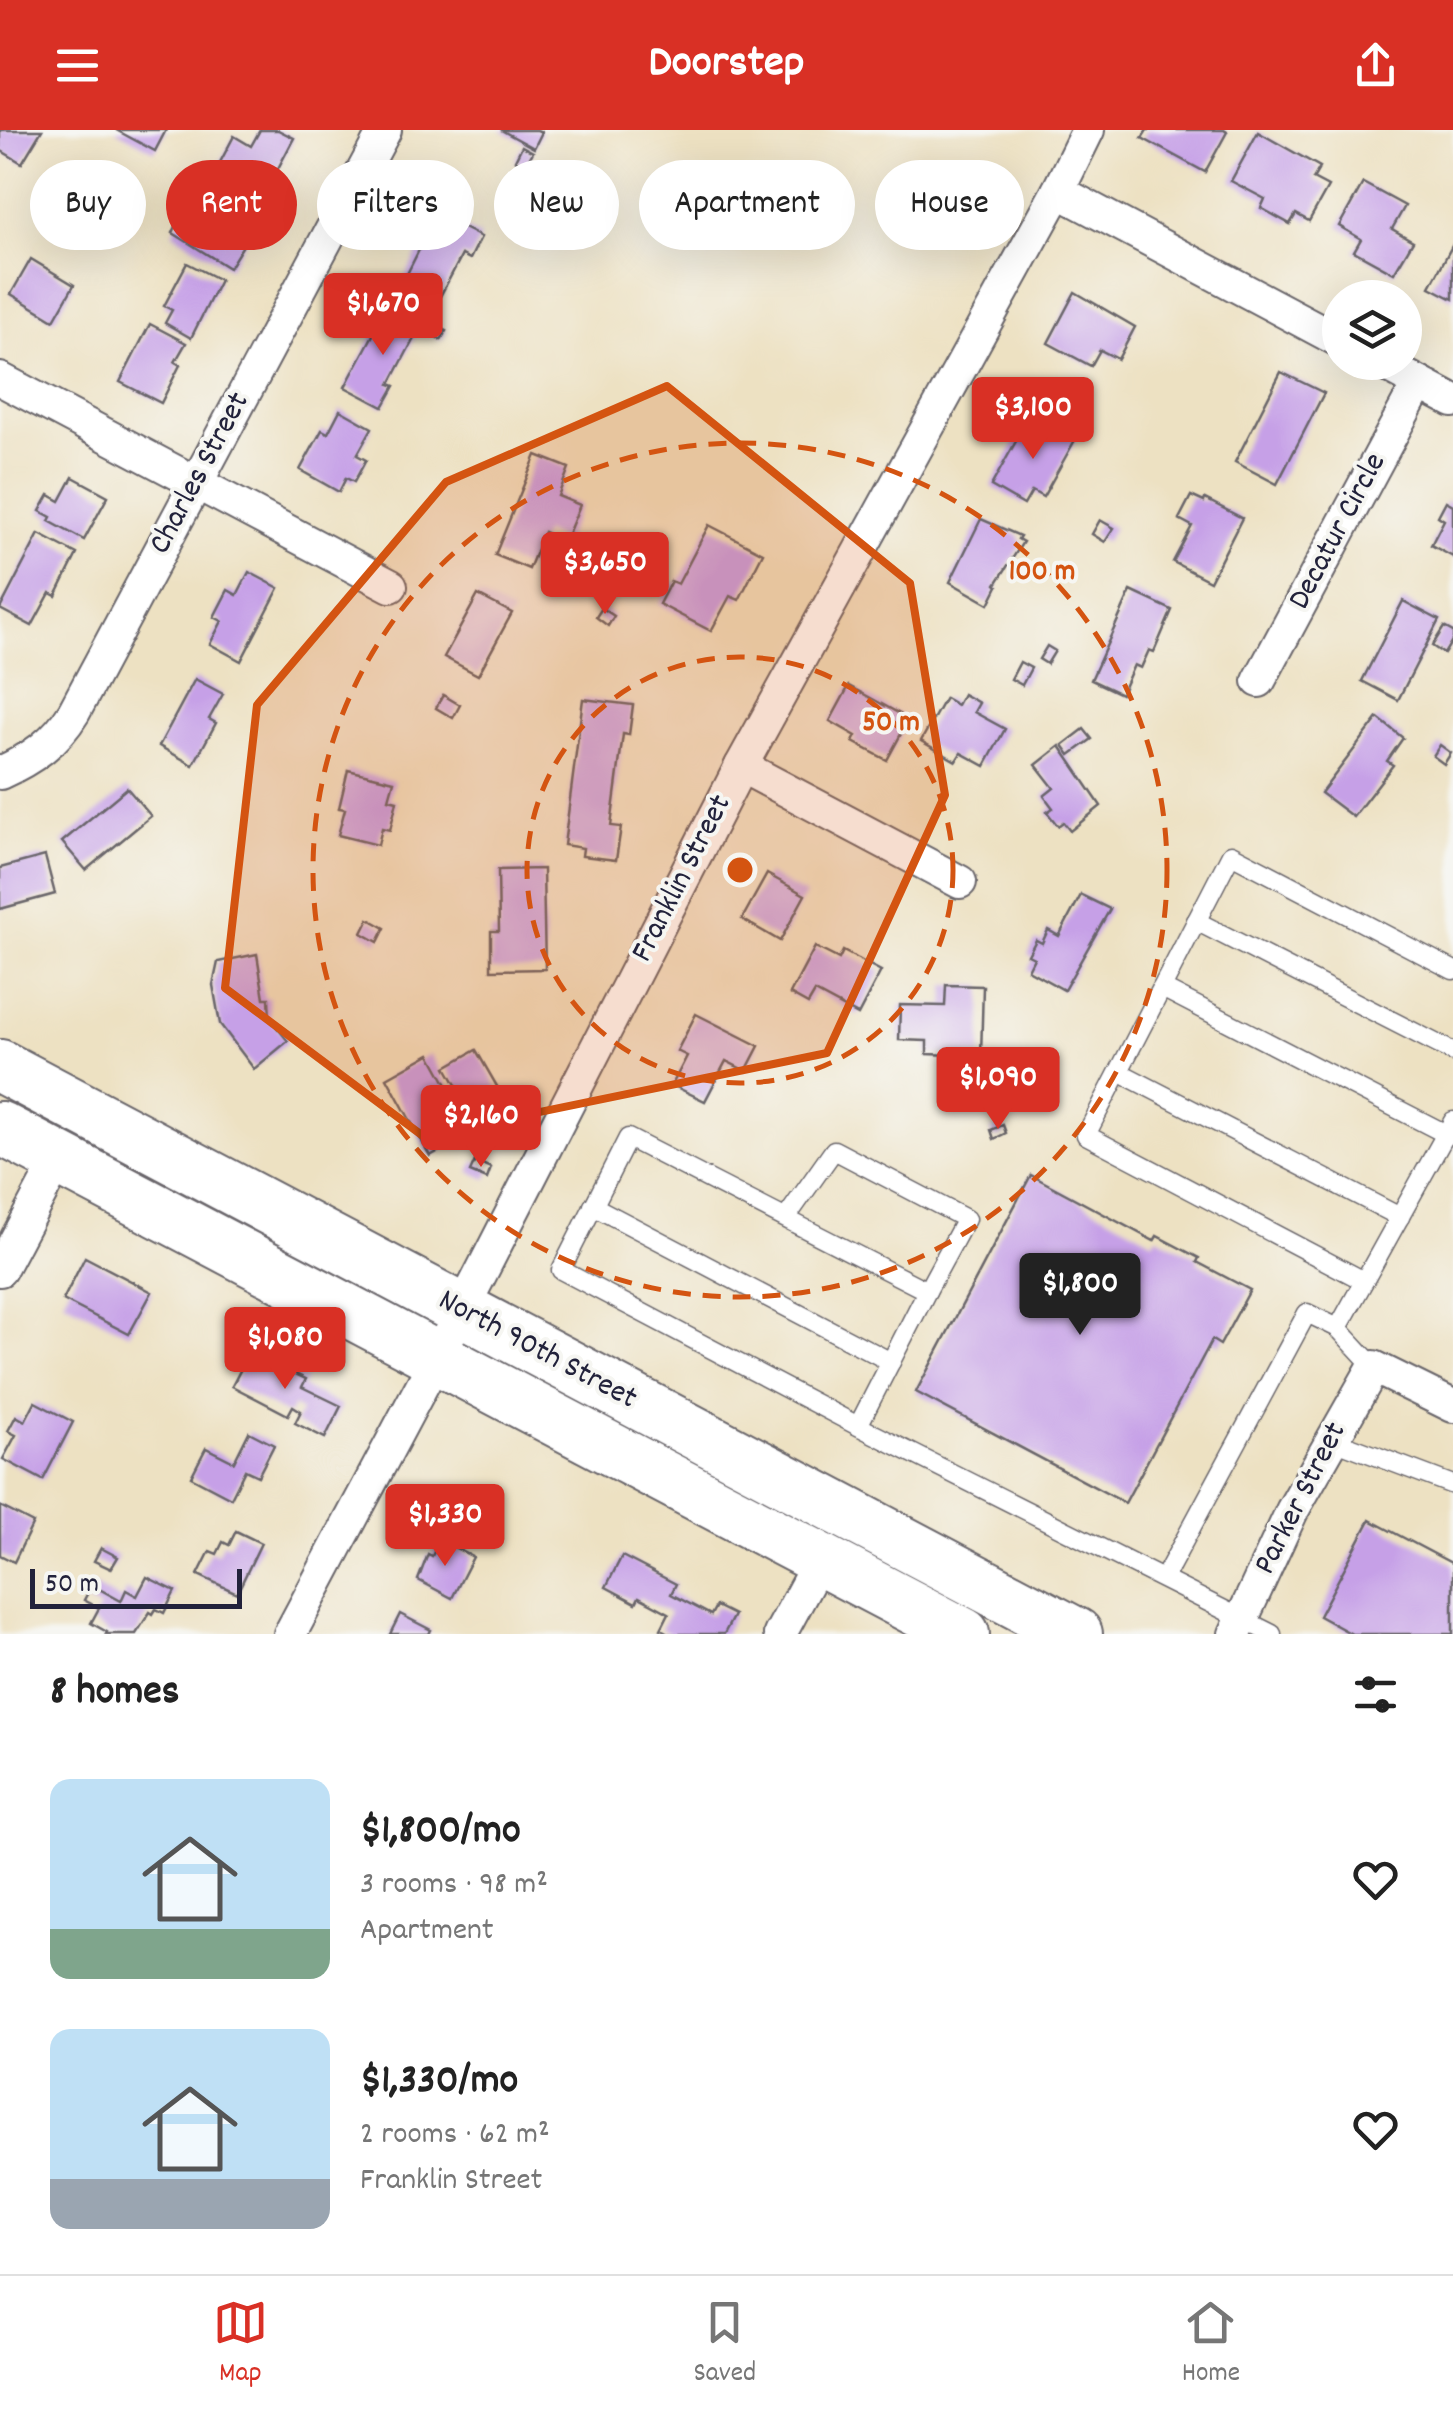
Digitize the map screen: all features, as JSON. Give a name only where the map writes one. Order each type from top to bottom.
[{"type":"main road","name":"North 90th Street","points":[[0,1066],[821,1558],[964,1634]]},
{"type":"main road","name":"North 90th Street","points":[[0,1128],[59,1159],[449,1334],[1076,1634]]},
{"type":"street","name":"Franklin Street","points":[[290,1634],[741,766],[1088,130]]},
{"type":"street","name":"Charles Street","points":[[0,773],[27,761],[48,745],[74,712],[376,133]]},
{"type":"street","points":[[1058,191],[1322,331]]},
{"type":"street","points":[[0,379],[391,586]]},
{"type":"street","points":[[1413,380],[1453,402]]},
{"type":"street","name":"Decatur Circle","points":[[1259,681],[1419,383]]},
{"type":"street","points":[[741,766],[960,882]]},
{"type":"street","points":[[0,1270],[59,1159]]},
{"type":"street","points":[[1374,1367],[1453,1406]]},
{"type":"street","name":"Parker Street","points":[[1239,1626],[1292,1511],[1374,1367]]},
{"type":"street","points":[[780,1634],[821,1558]]},
{"type":"lane","points":[[1364,1281],[1086,1135],[1231,854],[1453,970]]},
{"type":"lane","points":[[1196,920],[1453,1052]]},
{"type":"lane","points":[[1162,988],[1450,1127],[1338,1328]]},
{"type":"lane","points":[[1118,1072],[1400,1217]]},
{"type":"lane","points":[[928,1291],[628,1138],[561,1270],[858,1426],[1164,1578],[1239,1626],[1272,1634]]},
{"type":"lane","points":[[786,1218],[834,1150],[966,1219],[858,1426]]},
{"type":"lane","points":[[594,1206],[891,1362]]},
{"type":"lane","points":[[1164,1578],[1306,1313],[1338,1328],[1374,1367]]},
{"type":"lane","points":[[1331,1440],[1453,1485]]},
{"type":"highlighted area","points":[[667,386],[910,583],[945,795],[827,1053],[423,1136],[225,988],[257,705],[446,482]]},
{"type":"building","points":[[0,130],[42,130],[22,163],[0,150]]},
{"type":"building","points":[[116,130],[166,130],[155,151]]},
{"type":"building","points":[[260,130],[278,130],[294,138],[282,160],[221,160],[234,136],[251,146]]},
{"type":"building","points":[[501,130],[537,130],[542,132],[534,148]]},
{"type":"building","points":[[1147,130],[1227,132],[1205,172],[1142,138]]},
{"type":"building","points":[[1258,132],[1320,167],[1313,179],[1328,187],[1309,221],[1296,214],[1290,224],[1261,208],[1265,199],[1231,181]]},
{"type":"building","points":[[522,146],[533,152],[528,160],[515,160]]},
{"type":"building","points":[[1363,183],[1405,206],[1392,229],[1413,241],[1394,273],[1354,251],[1361,239],[1339,226]]},
{"type":"building","points":[[474,233],[481,237],[470,259],[462,255],[436,304],[401,286],[419,250],[474,250]]},
{"type":"building","points":[[1453,244],[1453,299],[1430,287]]},
{"type":"building","points":[[200,250],[240,250],[229,268]]},
{"type":"building","points":[[31,259],[74,285],[54,320],[11,294]]},
{"type":"building","points":[[187,263],[220,280],[191,338],[165,323],[172,310],[164,306]]},
{"type":"building","points":[[1075,292],[1135,327],[1118,359],[1100,350],[1091,366],[1048,343]]},
{"type":"building","points":[[387,309],[420,327],[390,384],[395,386],[383,407],[345,387]]},
{"type":"building","points":[[150,324],[186,343],[161,403],[120,382]]},
{"type":"building","points":[[438,327],[446,331],[441,340],[433,335]]},
{"type":"building","points":[[1281,372],[1324,393],[1277,484],[1235,462]]},
{"type":"building","points":[[340,410],[372,428],[357,455],[366,460],[354,482],[346,478],[339,492],[300,470],[322,430],[328,433]]},
{"type":"building","points":[[1036,418],[1075,440],[1043,497],[1032,491],[1024,505],[991,486],[1019,436],[1024,439]]},
{"type":"building","points":[[536,455],[569,468],[558,496],[580,505],[565,541],[544,532],[529,569],[495,555]]},
{"type":"building","points":[[73,477],[108,496],[84,540],[49,521],[51,517],[40,511],[49,495],[60,501]]},
{"type":"building","points":[[1191,496],[1242,518],[1210,581],[1173,562],[1192,526],[1179,519]]},
{"type":"building","points":[[1446,501],[1453,505],[1453,557],[1431,545],[1444,520],[1438,516]]},
{"type":"building","points":[[981,519],[1020,536],[1018,539],[1023,542],[996,584],[989,604],[950,582]]},
{"type":"building","points":[[1100,520],[1114,528],[1105,542],[1092,534]]},
{"type":"building","points":[[709,525],[763,553],[739,600],[730,596],[711,631],[659,604],[671,581],[678,584]]},
{"type":"building","points":[[39,534],[77,554],[56,596],[50,593],[32,626],[0,609]]},
{"type":"building","points":[[249,572],[279,588],[241,661],[210,644],[222,621],[214,617],[228,590],[237,595]]},
{"type":"building","points":[[1131,591],[1172,610],[1154,652],[1149,650],[1141,668],[1134,665],[1121,694],[1091,680]]},
{"type":"building","points":[[478,595],[512,613],[478,675],[444,657]]},
{"type":"building","points":[[1403,601],[1439,620],[1398,700],[1362,681]]},
{"type":"building","points":[[602,608],[614,616],[608,626],[596,617]]},
{"type":"building","points":[[1444,627],[1453,632],[1453,639],[1444,654],[1432,646]]},
{"type":"building","points":[[1047,646],[1055,651],[1047,664],[1039,659]]},
{"type":"building","points":[[1020,662],[1031,668],[1022,685],[1011,679]]},
{"type":"building","points":[[195,679],[223,694],[209,719],[216,723],[193,765],[159,746]]},
{"type":"building","points":[[849,686],[909,719],[887,760],[853,742],[856,736],[830,721]]},
{"type":"building","points":[[963,694],[979,703],[974,712],[1005,729],[985,766],[961,753],[956,761],[921,741],[945,698],[957,705]]},
{"type":"building","points":[[443,695],[460,705],[453,718],[436,708]]},
{"type":"building","points":[[583,699],[633,705],[629,735],[623,734],[611,826],[621,827],[616,860],[582,856],[583,848],[564,845]]},
{"type":"building","points":[[1378,718],[1403,738],[1387,761],[1393,765],[1353,817],[1321,793]]},
{"type":"building","points":[[1084,729],[1092,739],[1070,755],[1063,745]]},
{"type":"building","points":[[1440,745],[1451,753],[1444,764],[1433,756]]},
{"type":"building","points":[[1060,746],[1101,806],[1070,831],[1063,822],[1058,826],[1047,812],[1053,808],[1044,796],[1054,788],[1036,765]]},
{"type":"building","points":[[348,770],[394,781],[389,799],[397,801],[390,830],[382,828],[378,845],[338,835],[345,809],[339,808]]},
{"type":"building","points":[[127,788],[151,816],[86,870],[62,842]]},
{"type":"building","points":[[45,856],[55,894],[0,909],[0,868]]},
{"type":"building","points":[[543,869],[545,969],[491,970],[491,931],[499,931],[498,870]]},
{"type":"building","points":[[767,874],[805,895],[780,941],[742,919]]},
{"type":"building","points":[[1081,895],[1110,909],[1064,990],[1028,970],[1034,958],[1028,955],[1036,940],[1042,943],[1048,930],[1059,936]]},
{"type":"building","points":[[369,919],[385,928],[378,942],[362,933]]},
{"type":"building","points":[[815,947],[839,959],[843,951],[881,971],[858,1015],[815,992],[808,1004],[790,994]]},
{"type":"building","points":[[257,954],[264,998],[269,998],[270,1019],[288,1041],[254,1069],[220,1024],[213,985],[218,962]]},
{"type":"building","points":[[946,985],[983,986],[981,1056],[927,1054],[927,1041],[899,1040],[900,1005],[945,1006]]},
{"type":"building","points":[[696,1014],[759,1046],[746,1071],[726,1061],[705,1101],[672,1085],[687,1056],[677,1051]]},
{"type":"building","points":[[476,1050],[498,1088],[468,1106],[446,1067]]},
{"type":"building","points":[[430,1054],[473,1132],[430,1156],[387,1078]]},
{"type":"building","points":[[1003,1125],[1006,1133],[994,1139],[991,1130]]},
{"type":"building","points":[[475,1161],[491,1168],[487,1179],[470,1172]]},
{"type":"building","points":[[1031,1175],[1154,1241],[1157,1236],[1199,1258],[1197,1262],[1250,1290],[1220,1345],[1212,1340],[1125,1503],[916,1392]]},
{"type":"building","points":[[85,1257],[152,1292],[129,1334],[63,1300]]},
{"type":"building","points":[[252,1348],[292,1367],[289,1371],[306,1379],[302,1387],[341,1406],[325,1438],[295,1423],[301,1411],[293,1406],[288,1415],[232,1386]]},
{"type":"building","points":[[35,1402],[73,1422],[43,1480],[3,1459],[16,1435],[8,1431],[16,1416],[25,1421]]},
{"type":"building","points":[[249,1432],[274,1445],[258,1476],[245,1470],[231,1498],[191,1477],[206,1448],[234,1462]]},
{"type":"building","points":[[0,1506],[33,1523],[14,1562],[0,1555]]},
{"type":"building","points":[[1370,1520],[1453,1564],[1453,1634],[1352,1634],[1319,1616]]},
{"type":"building","points":[[236,1531],[261,1543],[237,1593],[198,1575],[210,1551],[217,1554],[223,1542],[229,1545]]},
{"type":"building","points":[[440,1540],[473,1557],[452,1598],[418,1580],[428,1554],[432,1556]]},
{"type":"building","points":[[101,1548],[118,1557],[111,1569],[94,1561]]},
{"type":"building","points":[[622,1556],[676,1584],[671,1594],[711,1615],[716,1606],[734,1615],[724,1634],[670,1634],[661,1629],[669,1613],[639,1597],[636,1603],[606,1587]]},
{"type":"building","points":[[147,1577],[175,1591],[164,1613],[156,1609],[153,1614],[150,1612],[136,1634],[106,1634],[91,1623],[99,1608],[84,1600],[92,1585],[121,1601],[126,1590],[137,1596]]},
{"type":"building","points":[[400,1614],[431,1630],[429,1634],[390,1634]]}]
